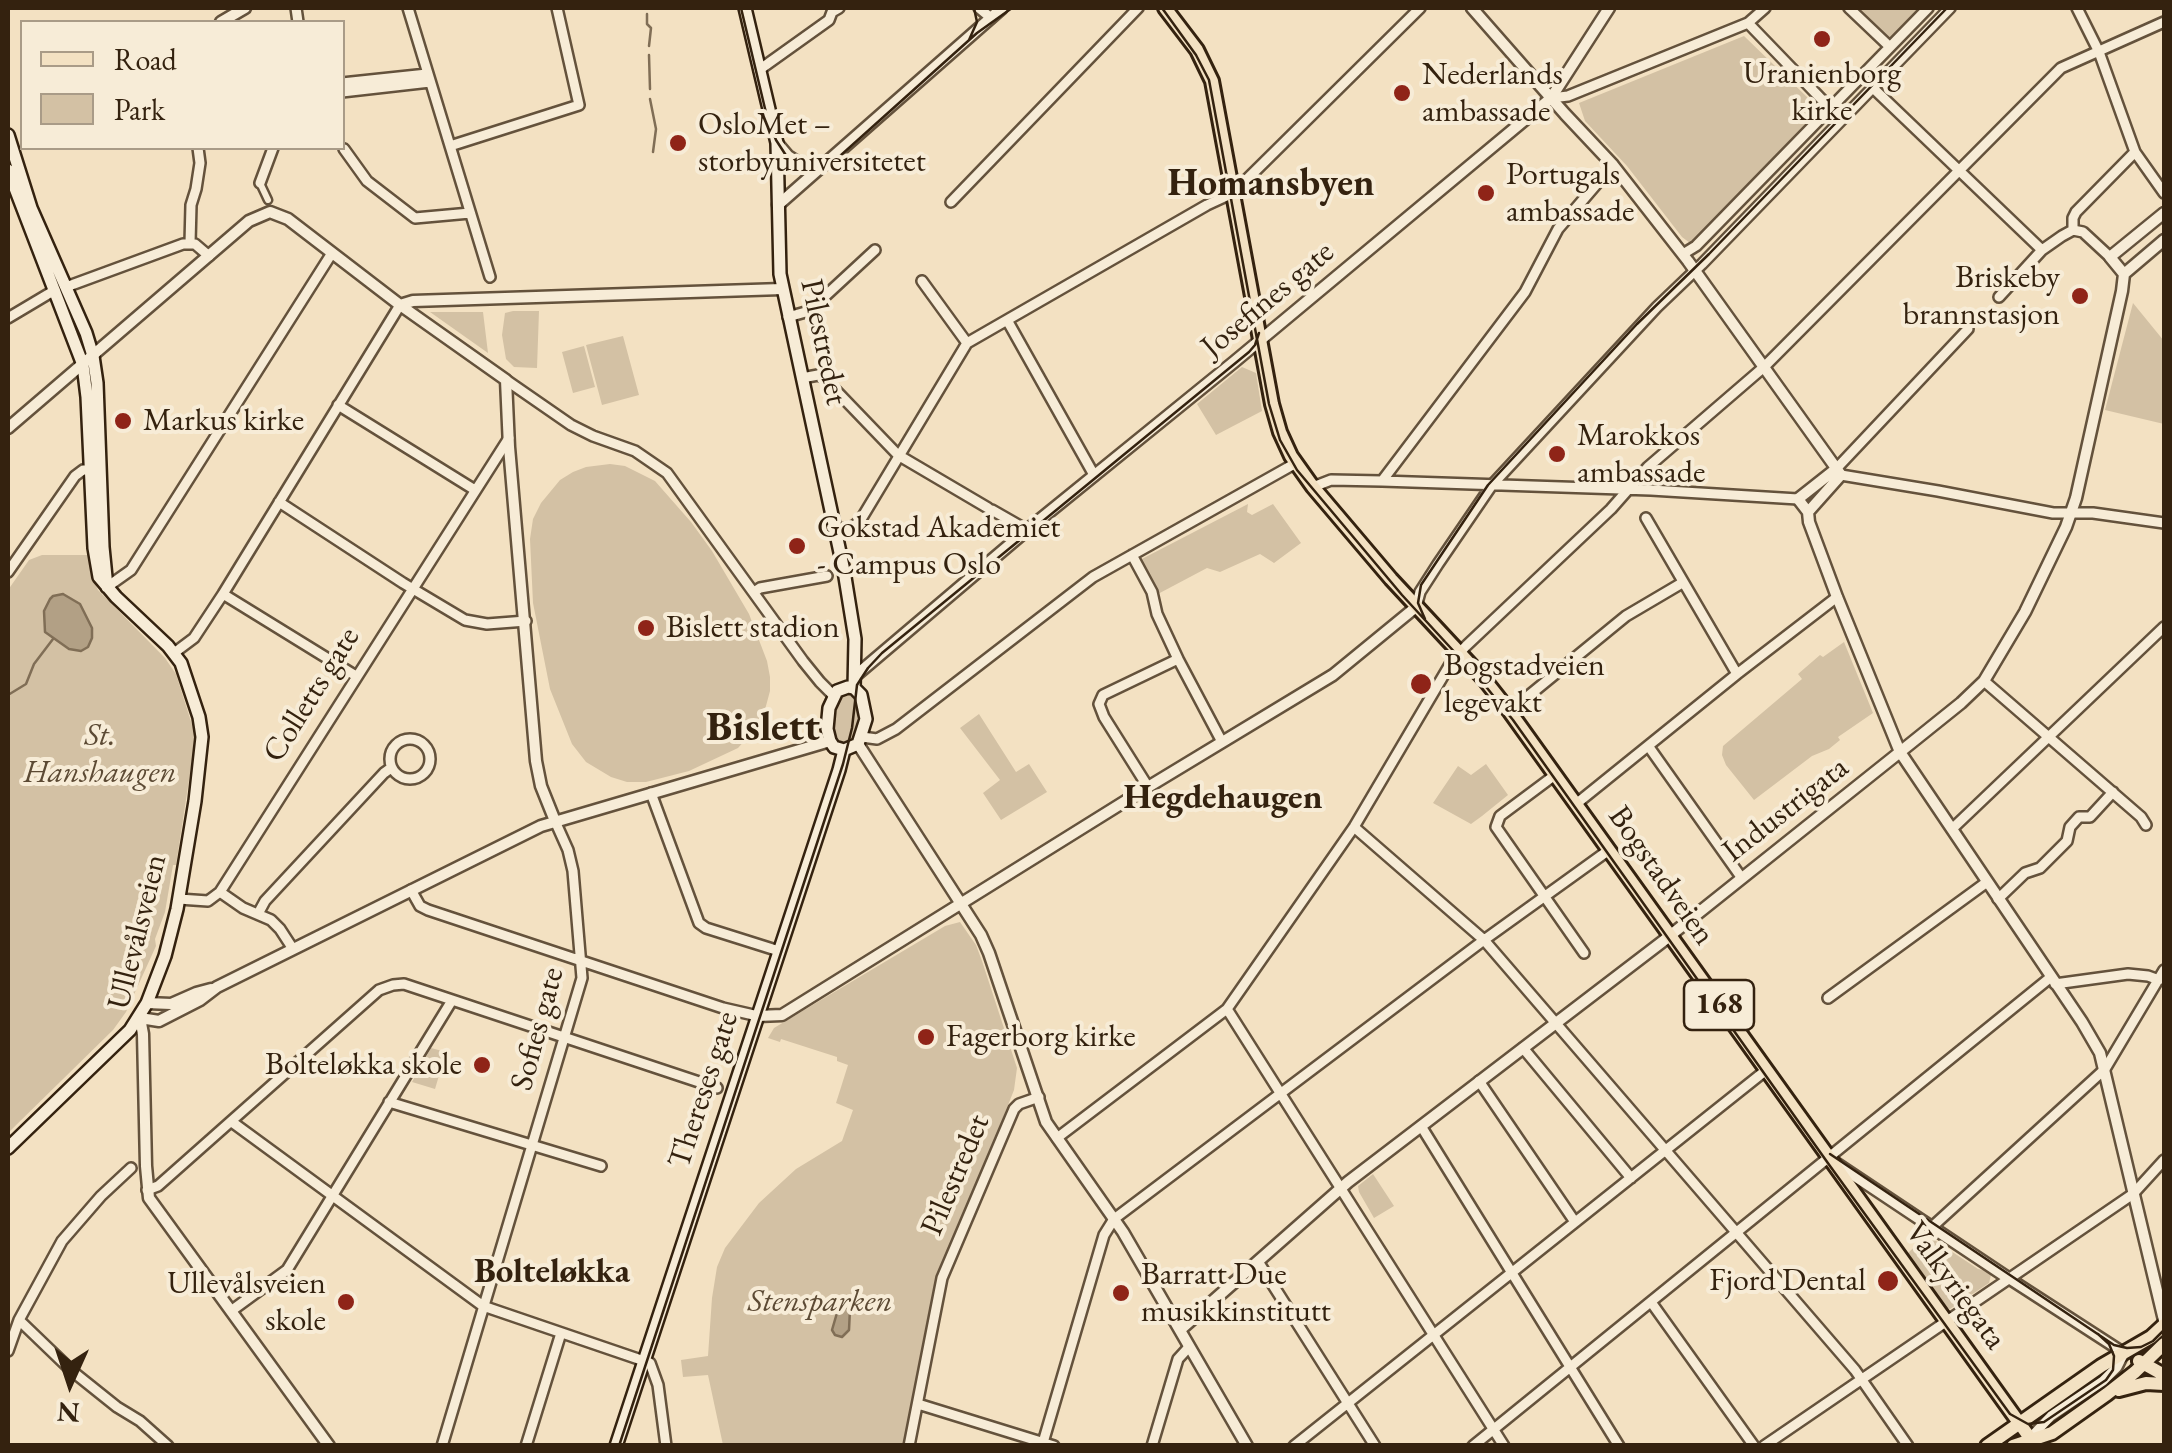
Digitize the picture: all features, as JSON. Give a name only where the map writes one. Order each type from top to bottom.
[{"type":"main road","name":"Pilestredet","points":[[744,8],[777,143],[782,288],[837,530],[855,638],[854,682],[864,703],[866,719],[860,740]]},
{"type":"main road","name":"168","points":[[1165,8],[1209,70],[1274,413],[1287,449],[1298,465]]},
{"type":"main road","points":[[12,142],[31,208],[88,360],[87,397],[108,587]]},
{"type":"main road","points":[[8,170],[61,289]]},
{"type":"main road","name":"Bogstadveien","points":[[1298,465],[1510,711],[1829,1159]]},
{"type":"main road","name":"Ullevålsveien","points":[[108,587],[174,653],[189,685],[202,737],[178,899],[165,956],[140,1018]]},
{"type":"main road","points":[[854,682],[834,695],[827,722],[834,747],[844,750],[860,740]]},
{"type":"main road","name":"Thereses gate","points":[[616,1446],[844,750]]},
{"type":"main road","points":[[8,1148],[140,1018]]},
{"type":"main road","name":"Valkyriegata","points":[[1829,1159],[2033,1442]]},
{"type":"main road","points":[[1987,1446],[2101,1366],[2143,1342],[2164,1322]]},
{"type":"main road","points":[[2013,1446],[2052,1433],[2107,1394],[2164,1344]]},
{"type":"main road","name":"Bogstadveien","points":[[2124,1354],[2164,1377]]},
{"type":"main road","name":"Bogstadveien","points":[[2107,1394],[2164,1377]]},
{"type":"street","points":[[408,8],[490,277]]},
{"type":"street","points":[[450,146],[580,106],[556,8]]},
{"type":"street","points":[[759,70],[829,20],[839,8]]},
{"type":"street","points":[[978,8],[992,18]]},
{"type":"street","points":[[778,205],[1002,8]]},
{"type":"street","points":[[951,202],[1138,8]]},
{"type":"street","points":[[837,530],[860,521],[967,342],[1233,193],[1420,8]]},
{"type":"street","points":[[1472,8],[1613,165],[1683,254],[1838,472]]},
{"type":"street","points":[[1551,98],[1609,8]]},
{"type":"street","name":"Josefines gate","points":[[854,682],[1027,530],[1551,98],[1568,96],[1748,23],[1765,8]]},
{"type":"street","points":[[1848,8],[1890,47]]},
{"type":"street","points":[[1683,254],[1696,246],[1928,8]]},
{"type":"street","points":[[411,890],[420,906],[428,910],[723,1008],[758,1016],[782,1015],[1333,675],[1416,606],[1420,592],[1492,485],[1656,307],[1950,8]]},
{"type":"street","points":[[2077,8],[2099,52],[2135,152],[2164,193]]},
{"type":"street","points":[[1057,1138],[1227,1009],[1354,827],[1459,653],[1611,509],[1648,467],[1764,368],[2061,68],[2164,22]]},
{"type":"street","points":[[1748,23],[1831,109]]},
{"type":"street","points":[[345,84],[429,78]]},
{"type":"street","points":[[345,92],[429,78]]},
{"type":"street","points":[[1873,88],[2042,250]]},
{"type":"street","points":[[777,143],[800,163],[828,163]]},
{"type":"street","points":[[345,147],[367,181],[415,218],[470,213]]},
{"type":"street","points":[[190,244],[198,150]]},
{"type":"street","points":[[268,200],[260,183],[272,150]]},
{"type":"street","points":[[2073,230],[2076,212],[2135,152]]},
{"type":"street","points":[[1382,480],[1525,292],[1558,229],[1613,165]]},
{"type":"street","points":[[8,428],[249,221],[270,212],[288,219],[400,305],[581,430],[635,451],[658,465],[675,482],[820,682],[834,695]]},
{"type":"street","points":[[2110,257],[2164,214]]},
{"type":"street","points":[[1998,297],[2042,250],[2073,230],[2083,232],[2124,274],[2164,240]]},
{"type":"street","points":[[8,318],[61,289],[174,248],[190,244],[209,256]]},
{"type":"street","points":[[788,318],[809,311],[875,250]]},
{"type":"street","points":[[108,587],[131,570],[332,253]]},
{"type":"street","name":"Industrigata","points":[[1180,1330],[1340,1188],[1670,935],[1984,681],[2025,612],[2071,513],[2124,274]]},
{"type":"street","points":[[922,281],[967,342]]},
{"type":"street","points":[[174,653],[194,638],[223,594],[400,305],[413,301],[782,288]]},
{"type":"street","points":[[1007,320],[1094,475]]},
{"type":"street","points":[[1808,512],[1838,472],[1968,330]]},
{"type":"street","points":[[802,378],[823,377],[898,455],[1027,530]]},
{"type":"street","name":"Sofies gate","points":[[442,1446],[582,978],[572,860],[538,779],[506,380]]},
{"type":"street","points":[[338,406],[475,490]]},
{"type":"street","name":"Colletts gate","points":[[220,892],[509,438]]},
{"type":"street","points":[[860,740],[883,738],[896,730],[1093,577],[1298,465]]},
{"type":"street","points":[[8,572],[75,476],[83,470],[95,470]]},
{"type":"street","points":[[1313,487],[1331,480],[1382,480],[1798,498],[1838,472],[2052,512],[2093,513],[2164,523]]},
{"type":"street","points":[[1798,498],[1808,512],[1900,752],[2100,1053],[2164,1322]]},
{"type":"street","points":[[280,502],[465,620],[487,624],[526,621]]},
{"type":"street","points":[[1646,518],[1737,674]]},
{"type":"street","points":[[1132,555],[1152,592],[1157,614],[1178,658],[1222,742]]},
{"type":"street","points":[[754,592],[828,576]]},
{"type":"street","points":[[1510,711],[1626,616],[1682,583]]},
{"type":"street","points":[[223,594],[356,676]]},
{"type":"street","points":[[1576,804],[1837,596]]},
{"type":"street","points":[[1952,829],[2164,628]]},
{"type":"street","points":[[1148,786],[1098,704],[1100,698],[1178,658]]},
{"type":"street","points":[[1984,681],[2142,817],[2146,825]]},
{"type":"street","points":[[412,738],[426,746],[430,762],[419,777],[406,778],[392,768],[390,752],[397,743],[412,738]]},
{"type":"street","name":"Pilestredet","points":[[860,740],[982,935],[1039,1097],[1014,1109],[942,1278],[910,1446]]},
{"type":"street","points":[[147,1003],[170,1004],[216,987],[555,821],[830,741]]},
{"type":"street","points":[[1649,747],[1741,877]]},
{"type":"street","points":[[258,912],[264,901],[392,768]]},
{"type":"street","points":[[1556,775],[1496,822],[1498,831],[1584,953]]},
{"type":"street","points":[[1998,899],[2025,873],[2040,868],[2067,841],[2070,827],[2079,817],[2090,817],[2113,792]]},
{"type":"street","points":[[652,794],[698,923],[778,952]]},
{"type":"street","points":[[1354,827],[1484,940],[1862,1379],[1908,1446]]},
{"type":"street","points":[[1042,1444],[1104,1235],[1114,1219],[1608,850]]},
{"type":"street","points":[[1828,998],[1987,882]]},
{"type":"street","points":[[178,899],[202,902],[220,892],[280,929],[293,949]]},
{"type":"street","points":[[1473,1446],[2053,980],[2142,974],[2159,980]]},
{"type":"street","points":[[2159,980],[2162,997]]},
{"type":"street","points":[[1932,1227],[2105,1069],[2159,980]]},
{"type":"street","points":[[148,1190],[158,1186],[232,1122],[379,990],[392,985],[404,984],[716,1088]]},
{"type":"street","points":[[140,1018],[159,1020],[200,1000],[216,987]]},
{"type":"street","points":[[231,1311],[287,1270],[451,1002]]},
{"type":"street","points":[[1227,1009],[1504,1446]]},
{"type":"street","name":"Ullevålsveien","points":[[140,1018],[148,1190],[155,1208],[330,1446]]},
{"type":"street","points":[[1524,1048],[1631,1178]]},
{"type":"street","points":[[1294,1446],[1766,1071]]},
{"type":"street","points":[[1479,1081],[1575,1222]]},
{"type":"street","points":[[1039,1097],[1046,1122],[1114,1219],[1247,1446]]},
{"type":"street","points":[[389,1102],[601,1166]]},
{"type":"street","points":[[232,1122],[483,1306],[645,1359],[653,1367],[658,1385],[666,1446]]},
{"type":"street","points":[[1422,1126],[1619,1446]]},
{"type":"street","name":"Bogstadveien","points":[[1829,1159],[2124,1354]]},
{"type":"street","points":[[1764,1446],[2133,1194],[2164,1160]]},
{"type":"street","points":[[8,1352],[19,1320],[62,1241],[131,1168]]},
{"type":"street","points":[[1259,1262],[1375,1446]]},
{"type":"street","points":[[1651,1302],[1754,1446]]},
{"type":"street","points":[[19,1320],[80,1378],[168,1446]]},
{"type":"street","points":[[526,1446],[561,1333]]},
{"type":"street","points":[[1152,1446],[1178,1359],[1189,1348]]},
{"type":"street","points":[[2033,1442],[2052,1416],[2103,1381],[2124,1354]]},
{"type":"street","points":[[918,1404],[1054,1446]]},
{"type":"green space","points":[[1857,8],[1922,8],[1890,41]]},
{"type":"green space","points":[[1744,36],[1807,97],[1811,107],[1808,121],[1690,243],[1585,121],[1579,103]]},
{"type":"green space","points":[[2133,303],[2164,341],[2164,424],[2105,410]]},
{"type":"green space","points":[[539,311],[537,368],[514,367],[506,359],[502,335],[505,313]]},
{"type":"green space","points":[[430,312],[483,312],[488,353]]},
{"type":"green space","points":[[623,336],[639,395],[602,405],[586,345]]},
{"type":"green space","points":[[584,346],[595,387],[573,393],[562,352]]},
{"type":"green space","points":[[1242,367],[1256,373],[1262,411],[1216,435],[1197,404]]},
{"type":"green space","name":"Bislett stadion","points":[[610,464],[625,466],[655,481],[691,522],[749,614],[770,677],[763,717],[738,748],[689,771],[646,782],[611,777],[586,762],[572,744],[550,689],[533,603],[530,539],[541,503],[560,480],[573,472]]},
{"type":"green space","points":[[1248,504],[1247,512],[1252,515],[1273,504],[1301,543],[1274,563],[1260,554],[1220,572],[1207,568],[1156,595],[1138,561]]},
{"type":"green space","name":"St. Hanshaugen","points":[[42,555],[89,555],[91,575],[98,590],[176,674],[194,731],[193,754],[165,912],[156,946],[126,1012],[113,1030],[8,1133],[8,590],[29,560]]},
{"type":"green space","points":[[1844,642],[1873,713],[1838,737],[1840,740],[1829,749],[1812,756],[1754,800],[1726,765],[1723,746],[1802,679],[1798,674],[1820,655],[1823,657]]},
{"type":"green space","points":[[850,695],[858,704],[857,725],[852,739],[842,743],[835,735],[835,717],[840,700]]},
{"type":"green space","points":[[979,714],[1016,772],[1029,764],[1047,792],[1001,820],[983,793],[1000,780],[960,728]]},
{"type":"green space","points":[[1486,764],[1508,795],[1482,816],[1471,824],[1433,803],[1458,766],[1471,775]]},
{"type":"green space","name":"Stensparken","points":[[960,922],[976,945],[1017,1068],[1014,1090],[935,1281],[903,1445],[723,1445],[708,1375],[683,1377],[681,1360],[708,1356],[717,1267],[725,1248],[759,1203],[796,1169],[842,1141],[853,1110],[836,1103],[848,1065],[837,1061],[837,1057],[768,1038],[774,1028],[945,926]]},
{"type":"green space","points":[[431,1048],[446,1052],[435,1089],[412,1082]]},
{"type":"green space","points":[[1373,1174],[1394,1206],[1374,1218],[1358,1186]]},
{"type":"green space","points":[[1927,1235],[1978,1269],[1988,1271],[1989,1283],[1950,1309],[1942,1307],[1939,1296],[1908,1253]]},
{"type":"shaded area","points":[[63,594],[80,604],[92,628],[88,647],[81,651],[69,649],[45,632],[44,611],[53,596]]},
{"type":"shaded area","points":[[839,1306],[850,1309],[849,1330],[842,1337],[832,1330]]},
{"type":"waterway","points":[[647,14],[651,28],[649,46]]},
{"type":"waterway","points":[[649,55],[650,89]]},
{"type":"waterway","points":[[650,99],[656,129],[653,152]]},
{"type":"waterway","points":[[8,695],[26,684],[34,664],[53,639]]},
{"type":"tram line","points":[[741,8],[776,140],[789,160],[809,168],[822,167],[840,156],[977,33],[1012,8]]},
{"type":"tram line","points":[[969,40],[977,22],[974,8]]},
{"type":"tram line","points":[[1162,8],[1209,80],[1269,404],[1280,440],[1297,470],[1513,720],[2010,1414],[2028,1424],[2044,1422],[2106,1380],[2113,1370],[2114,1356],[2109,1344],[2098,1334]]},
{"type":"tram line","points":[[1425,619],[1418,603],[1421,585],[1488,485],[1637,324],[1947,8]]},
{"type":"tram line","points":[[619,1446],[843,764],[857,685],[882,653],[1249,352],[1259,333]]},
{"type":"tram line","points":[[1830,1154],[2114,1345],[2141,1347],[2164,1330]]},
{"type":"place","name":"Uranienborg kirke","points":[[1822,39]]},
{"type":"place","name":"Nederlands ambassade","points":[[1402,93]]},
{"type":"place","name":"OsloMet – storbyuniversitetet","points":[[678,143]]},
{"type":"place","name":"Portugals ambassade","points":[[1486,193]]},
{"type":"place","name":"Briskeby brannstasjon","points":[[2080,296]]},
{"type":"place","name":"Markus kirke","points":[[123,421]]},
{"type":"place","name":"Marokkos ambassade","points":[[1557,454]]},
{"type":"place","name":"Gokstad Akademiet - Campus Oslo","points":[[797,546]]},
{"type":"place","name":"Bislett stadion","points":[[646,628]]},
{"type":"place","name":"Bogstadveien legevakt","points":[[1421,684]]},
{"type":"place","name":"Fagerborg kirke","points":[[926,1037]]},
{"type":"place","name":"Bolteløkka skole","points":[[482,1065]]},
{"type":"place","name":"Fjord Dental","points":[[1888,1281]]},
{"type":"place","name":"Barratt Due musikkinstitutt","points":[[1121,1293]]},
{"type":"place","name":"Ullevålsveien skole","points":[[346,1302]]},
{"type":"district","name":"Homansbyen","points":[[1271,185]]},
{"type":"district","name":"Bislett","points":[[763,729]]},
{"type":"district","name":"Hegdehaugen","points":[[1223,798]]},
{"type":"district","name":"Bolteløkka","points":[[552,1272]]}]
